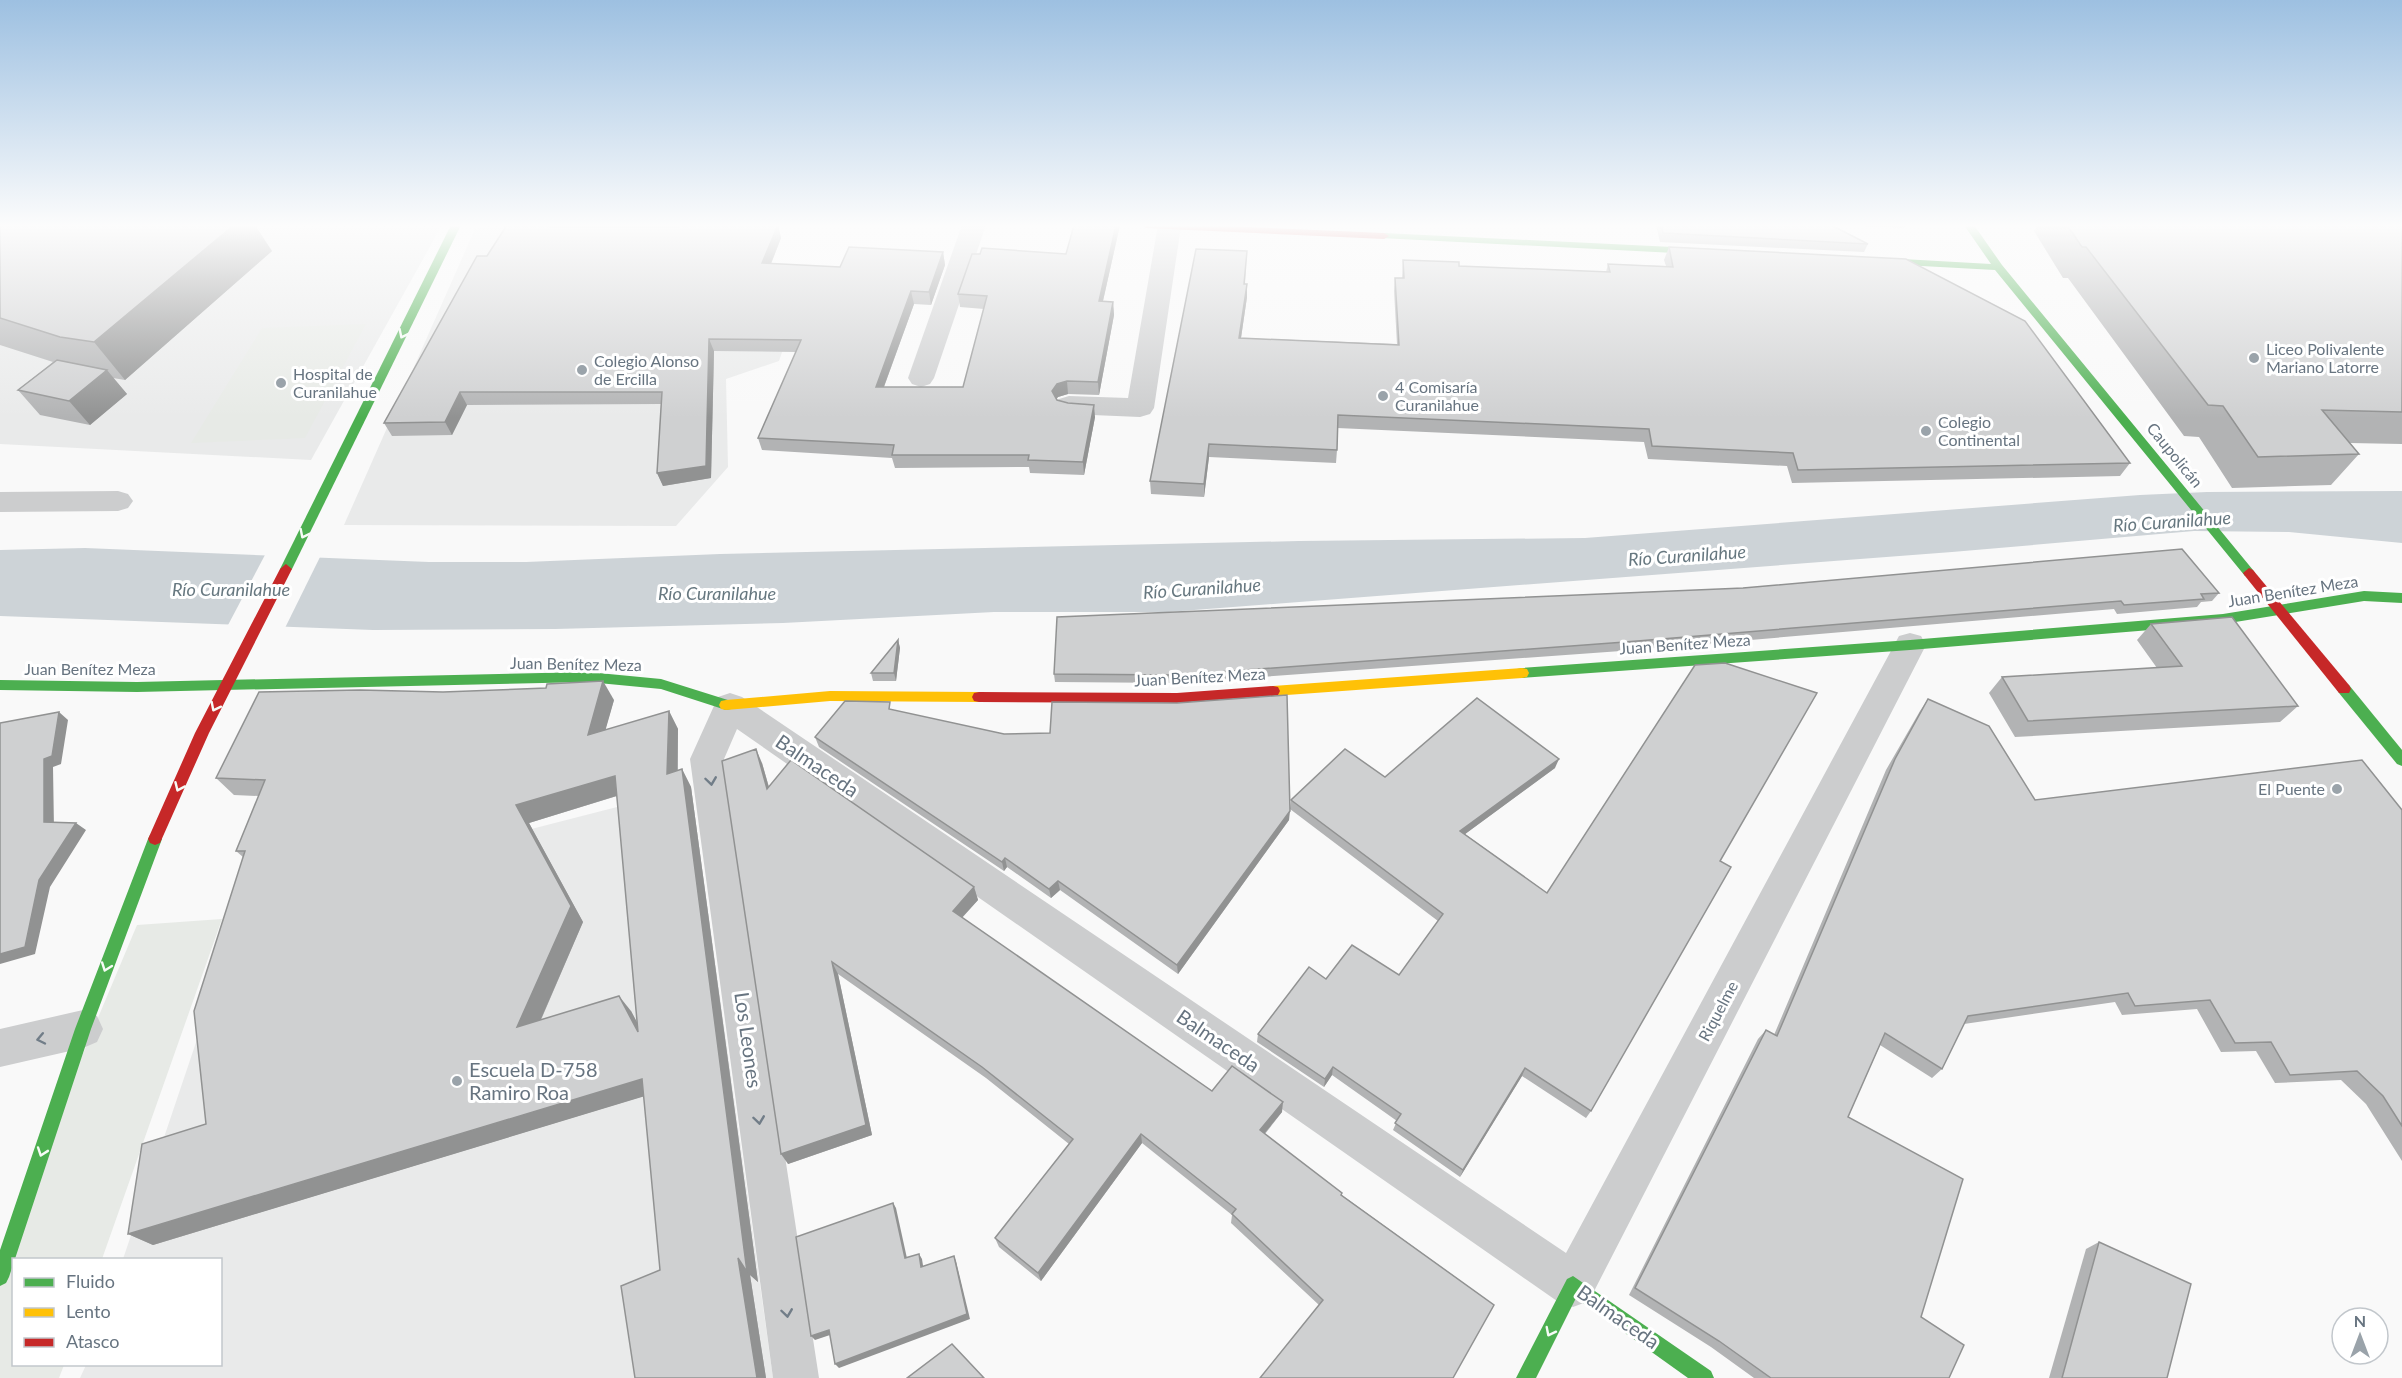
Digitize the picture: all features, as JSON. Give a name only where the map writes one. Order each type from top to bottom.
[{"type":"main road","points":[[0,1276],[83,1029],[143,866],[202,733],[331,482],[425,289]]},
{"type":"main road","name":"Caupolicán","points":[[2016,289],[2402,760]]},
{"type":"main road","name":"Juan Benítez Meza","points":[[0,685],[137,687],[588,677],[661,684],[730,706],[830,696],[1177,698],[2223,620],[2364,596],[2402,598]]},
{"type":"main road","name":"Riquelme","points":[[1526,1378],[1573,1286]]},
{"type":"main road","name":"Balmaceda","points":[[1573,1286],[1704,1378]]},
{"type":"street","points":[[921,378],[952,289]]},
{"type":"street","points":[[1069,405],[1140,408],[1152,289]]},
{"type":"street","points":[[0,502],[118,501]]},
{"type":"street","name":"Riquelme","points":[[1573,1286],[1910,645]]},
{"type":"street","name":"Balmaceda","points":[[730,706],[1573,1286]]},
{"type":"street","name":"Los Leones","points":[[730,706],[707,759],[796,1378]]},
{"type":"street","points":[[0,1048],[83,1029]]},
{"type":"shaded area","points":[[0,289],[406,289],[311,460],[0,444]]},
{"type":"shaded area","name":"Colegio Alonso de Ercilla","points":[[448,289],[752,289],[793,320],[779,361],[726,379],[728,467],[676,526],[344,525]]},
{"type":"shaded area","name":"Hospital de Curanilahue","points":[[366,324],[305,438],[191,443],[262,328]]},
{"type":"shaded area","name":"Escuela D-758 Ramiro Roa","points":[[691,788],[773,1378],[80,1378],[86,1366],[222,1366],[222,1258],[123,1258],[243,903]]},
{"type":"shaded area","points":[[222,919],[102,1258],[12,1258],[12,1366],[64,1366],[59,1378],[0,1378],[0,1251],[137,925]]},
{"type":"water","name":"Río Curanilahue","points":[[2402,491],[2402,543],[2289,532],[2194,531],[1952,552],[1168,612],[994,612],[783,623],[555,629],[373,630],[0,616],[0,550],[85,548],[429,562],[526,562],[720,554],[1299,541],[1585,538],[2140,495],[2207,492]]},
{"type":"pier","points":[[266,553],[321,555],[284,630],[227,627]]},
{"type":"building","points":[[0,289],[157,289],[94,342],[60,337],[0,318]]},
{"type":"building","points":[[458,289],[930,289],[929,292],[911,291],[876,387],[963,387],[987,296],[958,294],[960,289],[1102,289],[1099,301],[1113,302],[1098,382],[1067,381],[1057,384],[1052,391],[1057,400],[1094,405],[1083,462],[1028,460],[1029,455],[892,455],[894,445],[758,438],[801,340],[709,339],[706,466],[657,473],[662,392],[460,392],[445,422],[384,423]]},
{"type":"building","points":[[1188,289],[1246,289],[1239,338],[1399,345],[1396,289],[1964,289],[2025,321],[2130,463],[1798,470],[1793,453],[1652,446],[1649,429],[1338,415],[1337,450],[1209,444],[1204,484],[1150,481]]},
{"type":"building","points":[[2119,289],[2402,289],[2402,412],[2322,410],[2359,454],[2258,457],[2223,406],[2208,405]]},
{"type":"building","points":[[57,360],[107,370],[69,401],[18,390]]},
{"type":"building","points":[[2182,549],[2219,593],[2201,594],[2204,599],[2124,605],[2121,601],[1625,642],[1177,675],[1054,674],[1057,617],[1743,588]]},
{"type":"building","points":[[2232,617],[2298,706],[2028,721],[2002,677],[2182,666],[2151,624]]},
{"type":"building","points":[[898,640],[894,673],[871,673]]},
{"type":"building","points":[[1725,663],[1817,693],[1720,861],[1731,867],[1591,1111],[1525,1068],[1463,1170],[1395,1123],[1401,1114],[1333,1067],[1325,1079],[1258,1034],[1309,967],[1326,979],[1352,945],[1399,975],[1443,914],[1291,800],[1345,749],[1385,777],[1477,698],[1559,759],[1460,831],[1547,893],[1695,665]]},
{"type":"building","points":[[603,681],[588,735],[669,711],[667,774],[682,769],[747,1272],[738,1258],[757,1378],[635,1378],[621,1286],[660,1270],[642,1079],[128,1234],[142,1144],[206,1124],[194,1011],[245,851],[236,851],[265,780],[216,778],[259,692],[360,690],[443,692],[546,688],[547,684]],"holes":[[[615,776],[638,1032],[619,996],[517,1027],[571,906],[516,805]]]},
{"type":"building","points":[[1287,695],[1290,811],[1177,965],[1058,881],[1049,889],[1005,858],[1002,862],[815,737],[845,701],[890,702],[889,709],[1004,734],[1050,733],[1052,702],[1177,703]]},
{"type":"building","points":[[1928,699],[1989,726],[2035,800],[2362,760],[2402,810],[2402,1126],[2383,1096],[2357,1071],[2290,1075],[2271,1042],[2235,1043],[2210,1000],[2135,1006],[2128,993],[1968,1016],[1942,1069],[1885,1033],[1848,1117],[1963,1179],[1921,1317],[1964,1345],[1949,1378],[1771,1378],[1719,1341],[1635,1288],[1766,1030],[1777,1036],[1895,759]]},
{"type":"building","points":[[59,712],[52,756],[44,759],[44,822],[76,823],[39,880],[25,947],[0,954],[0,723]]},
{"type":"building","points":[[756,749],[767,789],[791,760],[974,887],[953,911],[1212,1091],[1232,1066],[1283,1102],[1260,1130],[1342,1193],[1341,1195],[1494,1305],[1453,1378],[1260,1378],[1323,1300],[1232,1214],[1236,1209],[1141,1134],[1038,1273],[995,1238],[1073,1139],[982,1067],[832,962],[866,1125],[781,1154],[722,761]]},
{"type":"building","points":[[893,1203],[905,1258],[919,1254],[921,1267],[954,1256],[967,1314],[835,1364],[829,1330],[811,1336],[796,1237]]},
{"type":"building","points":[[2099,1242],[2191,1284],[2167,1378],[2062,1378]]},
{"type":"building","points":[[952,1344],[984,1378],[907,1378]]},
{"type":"traffic: fast","points":[[286,569],[424,289]]},
{"type":"traffic: fast","points":[[2016,289],[2249,573]]},
{"type":"traffic: fast","points":[[1522,673],[1910,645],[2223,619],[2364,596],[2402,598]]},
{"type":"traffic: fast","points":[[0,685],[137,687],[588,677],[661,684],[726,705]]},
{"type":"traffic: fast","points":[[2344,689],[2402,760]]},
{"type":"traffic: fast","points":[[0,1277],[83,1029],[155,839]]},
{"type":"traffic: fast","points":[[1526,1378],[1573,1285],[1704,1378]]},
{"type":"traffic: slow","points":[[1273,691],[1522,673]]},
{"type":"traffic: slow","points":[[726,705],[830,696],[979,697]]},
{"type":"traffic: jam","points":[[155,839],[202,733],[286,569]]},
{"type":"traffic: jam","points":[[2249,573],[2344,689]]},
{"type":"traffic: jam","points":[[979,697],[1177,698],[1273,691]]},
{"type":"place","name":"Liceo Polivalente Mariano Latorre","points":[[2254,358]]},
{"type":"place","name":"Colegio Alonso de Ercilla","points":[[582,370]]},
{"type":"place","name":"Hospital de Curanilahue","points":[[281,383]]},
{"type":"place","name":"4 Comisaría Curanilahue","points":[[1383,396]]},
{"type":"place","name":"Colegio Continental","points":[[1926,431]]},
{"type":"place","name":"El Puente","points":[[2337,789]]},
{"type":"place","name":"Escuela D-758 Ramiro Roa","points":[[457,1081]]}]
